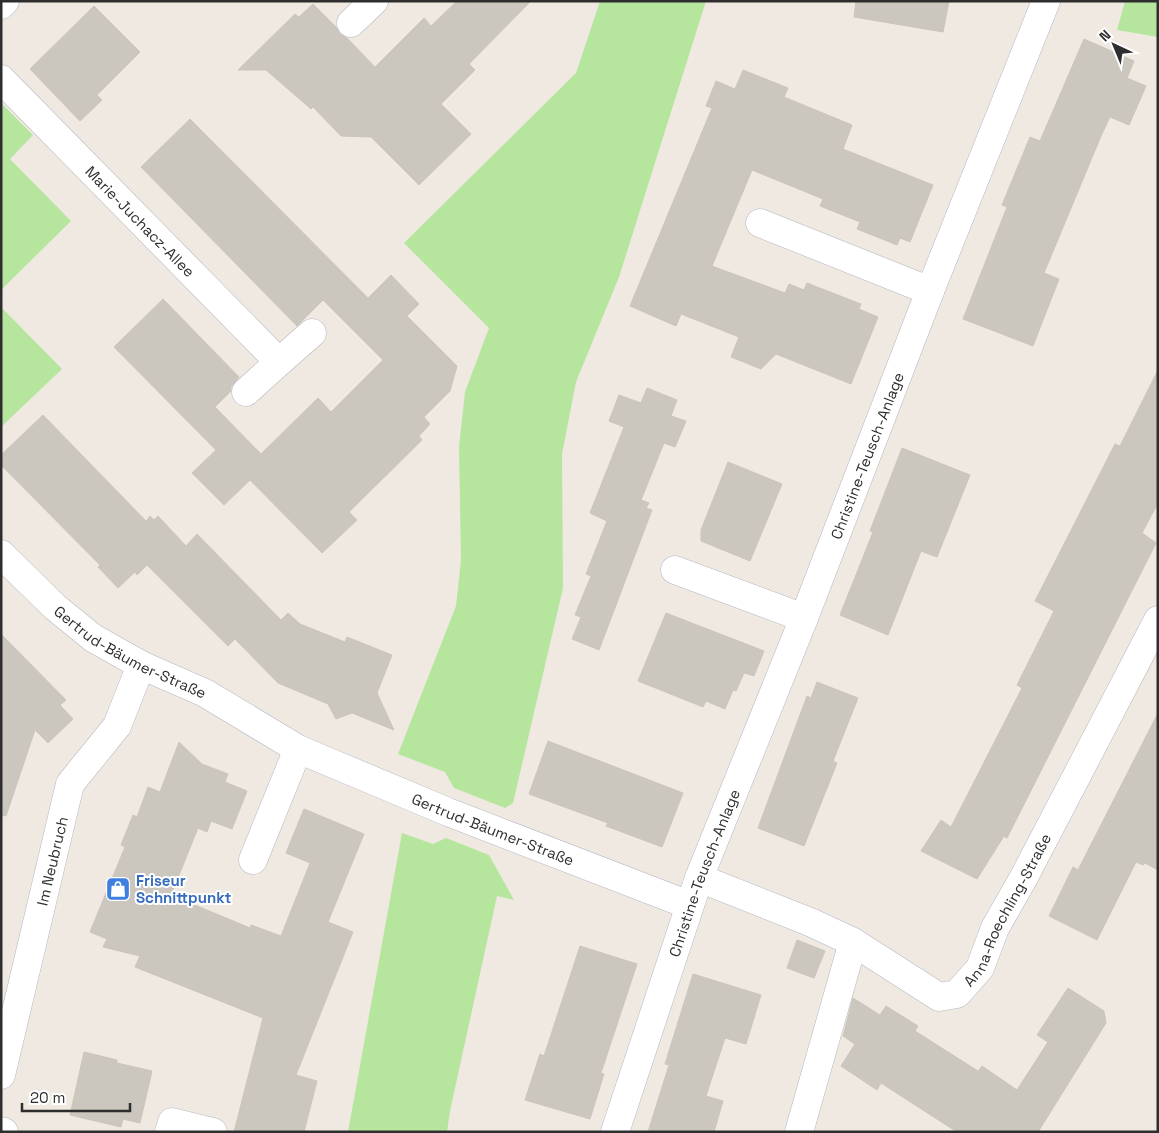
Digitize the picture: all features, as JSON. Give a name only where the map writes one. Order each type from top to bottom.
[{"type":"street","points":[[1,5],[5,1]]},
{"type":"street","points":[[351,22],[374,1]]},
{"type":"street","name":"Christine-Teusch-Anlage","points":[[615,1132],[698,878],[804,618],[930,291],[1046,1]]},
{"type":"street","name":"Marie-Juchacz-Allee","points":[[1,79],[279,362]]},
{"type":"street","points":[[760,223],[930,291]]},
{"type":"street","points":[[246,392],[312,332]]},
{"type":"street","name":"Gertrud-Bäumer-Straße","points":[[1,554],[55,607],[93,638],[141,665],[205,693],[298,749],[448,812],[689,905]]},
{"type":"street","points":[[675,570],[804,618]]},
{"type":"street","name":"Anna-Roechling-Straße","points":[[698,878],[810,922],[854,942],[940,997],[957,994],[980,968],[995,928],[1024,877],[1158,620]]},
{"type":"street","name":"Im Neubruch","points":[[1,1074],[70,784],[117,726],[141,665]]},
{"type":"street","points":[[252,860],[298,749]]},
{"type":"street","points":[[799,1132],[854,942]]},
{"type":"street","points":[[169,1132],[172,1122],[213,1132]]},
{"type":"green space","points":[[600,1],[706,1],[619,277],[576,382],[562,454],[563,588],[513,803],[505,808],[454,788],[445,772],[398,754],[456,606],[461,560],[459,447],[465,392],[489,328],[404,243],[576,73]]},
{"type":"green space","points":[[1125,1],[1158,1],[1158,37],[1117,30]]},
{"type":"green space","points":[[1,103],[33,135],[10,159],[71,221],[1,290]]},
{"type":"green space","points":[[1,307],[62,369],[1,427]]},
{"type":"green space","points":[[402,833],[433,844],[446,838],[489,855],[514,900],[497,896],[447,1132],[348,1132]]},
{"type":"building","points":[[457,1],[531,1],[469,64],[475,70],[441,104],[471,134],[419,185],[371,137],[341,136],[313,107],[311,109],[266,70],[238,70],[295,14],[299,17],[313,4],[336,27],[340,34],[347,38],[375,67],[424,18],[431,26]]},
{"type":"building","points":[[856,1],[949,1],[943,32],[854,17]]},
{"type":"building","points":[[94,6],[140,52],[97,95],[102,100],[80,121],[30,69]]},
{"type":"building","points":[[1084,39],[1134,61],[1127,78],[1146,86],[1129,125],[1110,117],[1101,136],[1044,273],[1059,279],[1033,346],[963,319],[1007,207],[1002,205],[1030,137],[1040,141]]},
{"type":"building","points":[[743,70],[788,88],[784,97],[852,125],[843,149],[933,185],[910,242],[900,238],[897,245],[857,229],[860,222],[820,206],[823,199],[752,170],[712,266],[785,293],[789,284],[804,290],[807,283],[861,304],[859,309],[878,317],[851,384],[776,354],[761,369],[731,357],[739,337],[681,314],[676,326],[630,306],[712,108],[706,106],[716,81],[735,89]]},
{"type":"building","points":[[190,119],[368,298],[391,275],[419,304],[407,316],[457,366],[450,391],[424,417],[430,424],[419,436],[422,440],[349,512],[357,520],[322,553],[250,480],[224,505],[192,473],[216,450],[114,347],[163,299],[239,377],[231,387],[231,391],[215,407],[261,454],[318,398],[331,412],[383,360],[323,300],[297,326],[141,167]]},
{"type":"building","points":[[1158,370],[1158,503],[1142,533],[1156,543],[1007,838],[1004,836],[977,879],[921,851],[941,820],[951,827],[1022,688],[1017,685],[1054,611],[1035,601],[1115,444],[1120,446]]},
{"type":"building","points":[[647,388],[677,400],[671,416],[686,421],[675,447],[664,443],[641,500],[649,503],[646,508],[652,510],[599,650],[572,639],[581,617],[575,615],[591,576],[586,574],[607,521],[590,513],[624,427],[609,421],[619,395],[641,403]]},
{"type":"building","points":[[43,415],[146,521],[150,516],[154,520],[158,516],[186,546],[197,534],[281,620],[288,613],[300,624],[345,642],[347,637],[392,655],[377,693],[394,730],[352,713],[336,719],[328,704],[278,683],[235,639],[228,646],[147,565],[137,575],[135,572],[118,588],[98,567],[100,565],[1,465],[1,455]]},
{"type":"building","points":[[902,448],[970,475],[937,557],[921,551],[888,635],[840,615],[873,532],[870,531]]},
{"type":"building","points":[[728,462],[782,484],[750,561],[701,541],[701,530]]},
{"type":"building","points":[[666,613],[764,651],[754,676],[744,673],[736,691],[733,690],[725,709],[706,701],[703,707],[638,681]]},
{"type":"building","points":[[1,634],[66,700],[60,705],[73,719],[48,743],[35,730],[6,816],[1,815]]},
{"type":"building","points":[[817,682],[858,698],[833,761],[837,763],[804,846],[758,828],[807,696],[811,698]]},
{"type":"building","points":[[1158,713],[1158,870],[1145,863],[1143,865],[1136,862],[1097,940],[1049,916],[1073,867],[1078,870]]},
{"type":"building","points":[[548,741],[683,793],[662,847],[606,826],[608,823],[529,794]]},
{"type":"building","points":[[179,742],[202,764],[228,774],[225,782],[247,791],[232,829],[211,821],[207,832],[198,828],[171,895],[250,928],[251,925],[281,936],[310,863],[286,853],[304,809],[364,834],[328,922],[353,932],[296,1075],[317,1081],[304,1132],[234,1132],[263,1018],[135,967],[140,956],[103,947],[107,939],[90,932],[125,847],[121,845],[133,815],[137,817],[148,787],[160,792]]},
{"type":"building","points":[[797,940],[825,951],[814,978],[787,968]]},
{"type":"building","points":[[580,946],[637,964],[601,1073],[604,1074],[590,1119],[525,1100],[540,1054],[544,1056]]},
{"type":"building","points":[[693,974],[761,995],[746,1044],[725,1038],[706,1096],[723,1101],[714,1132],[648,1132],[669,1065],[665,1064]]},
{"type":"building","points":[[1068,988],[1104,1011],[1106,1023],[1038,1132],[957,1132],[881,1083],[877,1090],[841,1066],[855,1044],[843,1036],[853,998],[880,1015],[886,1006],[918,1026],[915,1031],[978,1071],[982,1066],[1017,1090],[1048,1042],[1037,1035]]},
{"type":"building","points":[[84,1052],[117,1060],[117,1063],[152,1071],[140,1123],[123,1119],[121,1127],[70,1115]]},
{"type":"place","name":"Friseur Schnittpunkt","points":[[118,889]]}]
